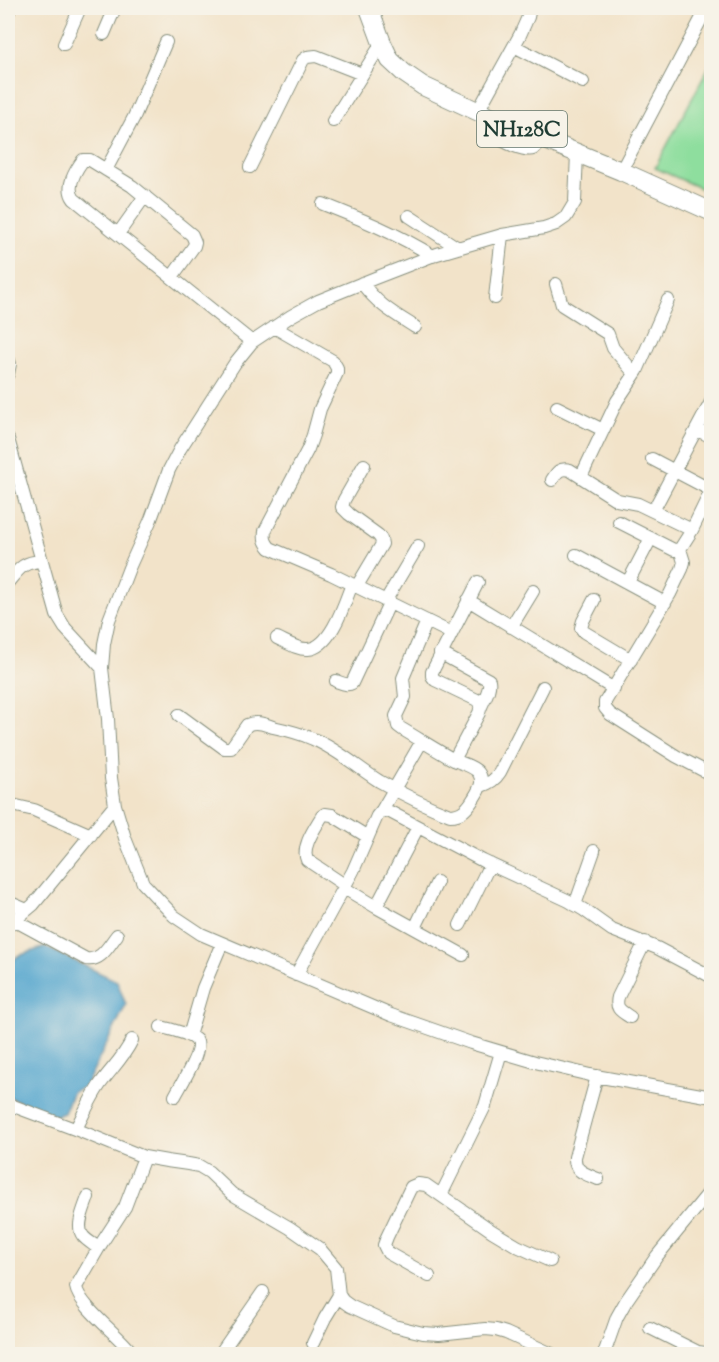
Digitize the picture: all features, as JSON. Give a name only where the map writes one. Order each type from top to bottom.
[{"type":"highway","name":"NH128C","points":[[369,8],[390,60],[423,86],[711,212]]},
{"type":"street","points":[[8,14],[10,8]]},
{"type":"street","points":[[64,44],[80,8]]},
{"type":"street","points":[[104,34],[115,8]]},
{"type":"street","points":[[485,114],[530,8]]},
{"type":"street","points":[[621,171],[707,8]]},
{"type":"street","points":[[106,170],[134,117],[166,42]]},
{"type":"street","points":[[333,121],[382,43]]},
{"type":"street","points":[[514,46],[583,82]]},
{"type":"street","points":[[250,166],[303,60],[316,56],[362,74]]},
{"type":"street","points":[[577,153],[576,202],[566,218],[544,228],[502,235],[433,256],[318,301],[252,342],[235,363],[169,470],[109,620],[102,668],[108,719],[111,778],[115,805],[125,838],[143,883],[174,916],[201,934],[391,1015],[471,1043],[597,1077],[711,1097]]},
{"type":"street","points":[[172,277],[194,246],[194,239],[145,196],[90,160],[83,160],[70,186],[74,199],[252,342]]},
{"type":"street","points":[[118,234],[145,196]]},
{"type":"street","points":[[323,204],[405,239],[433,256]]},
{"type":"street","points":[[409,216],[458,248]]},
{"type":"street","points":[[495,298],[502,235]]},
{"type":"street","points":[[362,283],[379,303],[415,327]]},
{"type":"street","points":[[556,284],[562,304],[608,334],[613,348],[635,374]]},
{"type":"street","points":[[580,477],[617,401],[645,355],[668,300]]},
{"type":"street","points":[[274,327],[333,361],[337,374],[320,409],[308,449],[265,531],[266,543],[270,548],[355,585],[451,633]]},
{"type":"street","points":[[8,358],[10,364],[8,374]]},
{"type":"street","points":[[653,511],[711,400]]},
{"type":"street","points":[[557,407],[603,430]]},
{"type":"street","points":[[696,430],[711,437]]},
{"type":"street","points":[[8,439],[57,615],[65,628],[102,668]]},
{"type":"street","points":[[619,522],[674,550],[680,549],[692,530],[711,490],[652,459]]},
{"type":"street","points":[[277,638],[301,649],[315,648],[322,643],[330,633],[355,585],[382,544],[378,535],[342,507],[364,465]]},
{"type":"street","points":[[552,480],[558,471],[570,470],[617,500],[638,504],[692,530]]},
{"type":"street","points":[[628,582],[651,538]]},
{"type":"street","points":[[336,681],[345,685],[352,683],[388,601],[418,546]]},
{"type":"street","points":[[680,549],[683,558],[682,569],[604,706],[606,711],[676,756],[711,775]]},
{"type":"street","points":[[576,555],[664,603]]},
{"type":"street","points":[[8,582],[20,567],[27,563],[41,561]]},
{"type":"street","points":[[478,582],[440,653],[432,676],[435,680],[477,700],[481,707]]},
{"type":"street","points":[[511,627],[533,591]]},
{"type":"street","points":[[468,600],[614,689]]},
{"type":"street","points":[[594,600],[581,628],[631,660]]},
{"type":"street","points":[[179,715],[224,748],[231,748],[247,725],[251,723],[314,739],[394,789],[439,811],[457,815],[470,805],[481,786],[480,774],[402,729],[398,726],[396,716],[405,697],[403,678],[427,621]]},
{"type":"street","points":[[440,653],[489,680],[490,684],[479,713],[454,760]]},
{"type":"street","points":[[481,786],[490,783],[500,772],[543,687]]},
{"type":"street","points":[[296,975],[345,887],[377,816],[422,741]]},
{"type":"street","points":[[8,804],[34,810],[90,835]]},
{"type":"street","points":[[115,805],[33,905],[11,923],[92,961],[100,956],[117,934]]},
{"type":"street","points":[[382,810],[575,905],[612,930],[645,942],[710,973]]},
{"type":"street","points":[[368,837],[333,814],[325,814],[305,849],[305,856],[307,860],[376,907],[462,955]]},
{"type":"street","points":[[376,907],[418,826]]},
{"type":"street","points":[[575,905],[594,851]]},
{"type":"street","points":[[460,925],[490,864]]},
{"type":"street","points":[[415,928],[437,882]]},
{"type":"street","points":[[8,902],[27,909]]},
{"type":"street","points":[[630,1017],[620,1010],[617,1004],[618,997],[645,942]]},
{"type":"street","points":[[189,1036],[203,988],[222,943]]},
{"type":"street","points":[[160,1027],[196,1039],[198,1046],[198,1052],[174,1096]]},
{"type":"street","points":[[76,1129],[92,1097],[132,1040]]},
{"type":"street","points":[[441,1195],[485,1106],[501,1052]]},
{"type":"street","points":[[597,1077],[575,1163],[581,1172],[598,1179]]},
{"type":"street","points":[[8,1104],[144,1157],[199,1166],[232,1194],[290,1228],[320,1249],[336,1268],[339,1295],[350,1306],[394,1326],[423,1333],[439,1334],[485,1329],[506,1332],[552,1354]]},
{"type":"street","points":[[133,1354],[79,1297],[76,1287],[125,1207],[144,1157]]},
{"type":"street","points":[[429,1276],[388,1253],[384,1245],[411,1187],[418,1184],[426,1185],[517,1246],[550,1261]]},
{"type":"street","points":[[604,1354],[617,1317],[626,1301],[657,1256],[711,1190]]},
{"type":"street","points":[[88,1197],[80,1230],[82,1236],[98,1248]]},
{"type":"street","points":[[220,1354],[263,1292]]},
{"type":"street","points":[[313,1343],[339,1295]]},
{"type":"street","points":[[650,1328],[698,1352],[711,1354]]},
{"type":"green space","points":[[711,63],[711,193],[655,168]]},
{"type":"water","points":[[45,947],[117,981],[126,1005],[85,1087],[73,1091],[64,1113],[56,1116],[8,1097],[8,965],[18,956]]}]
